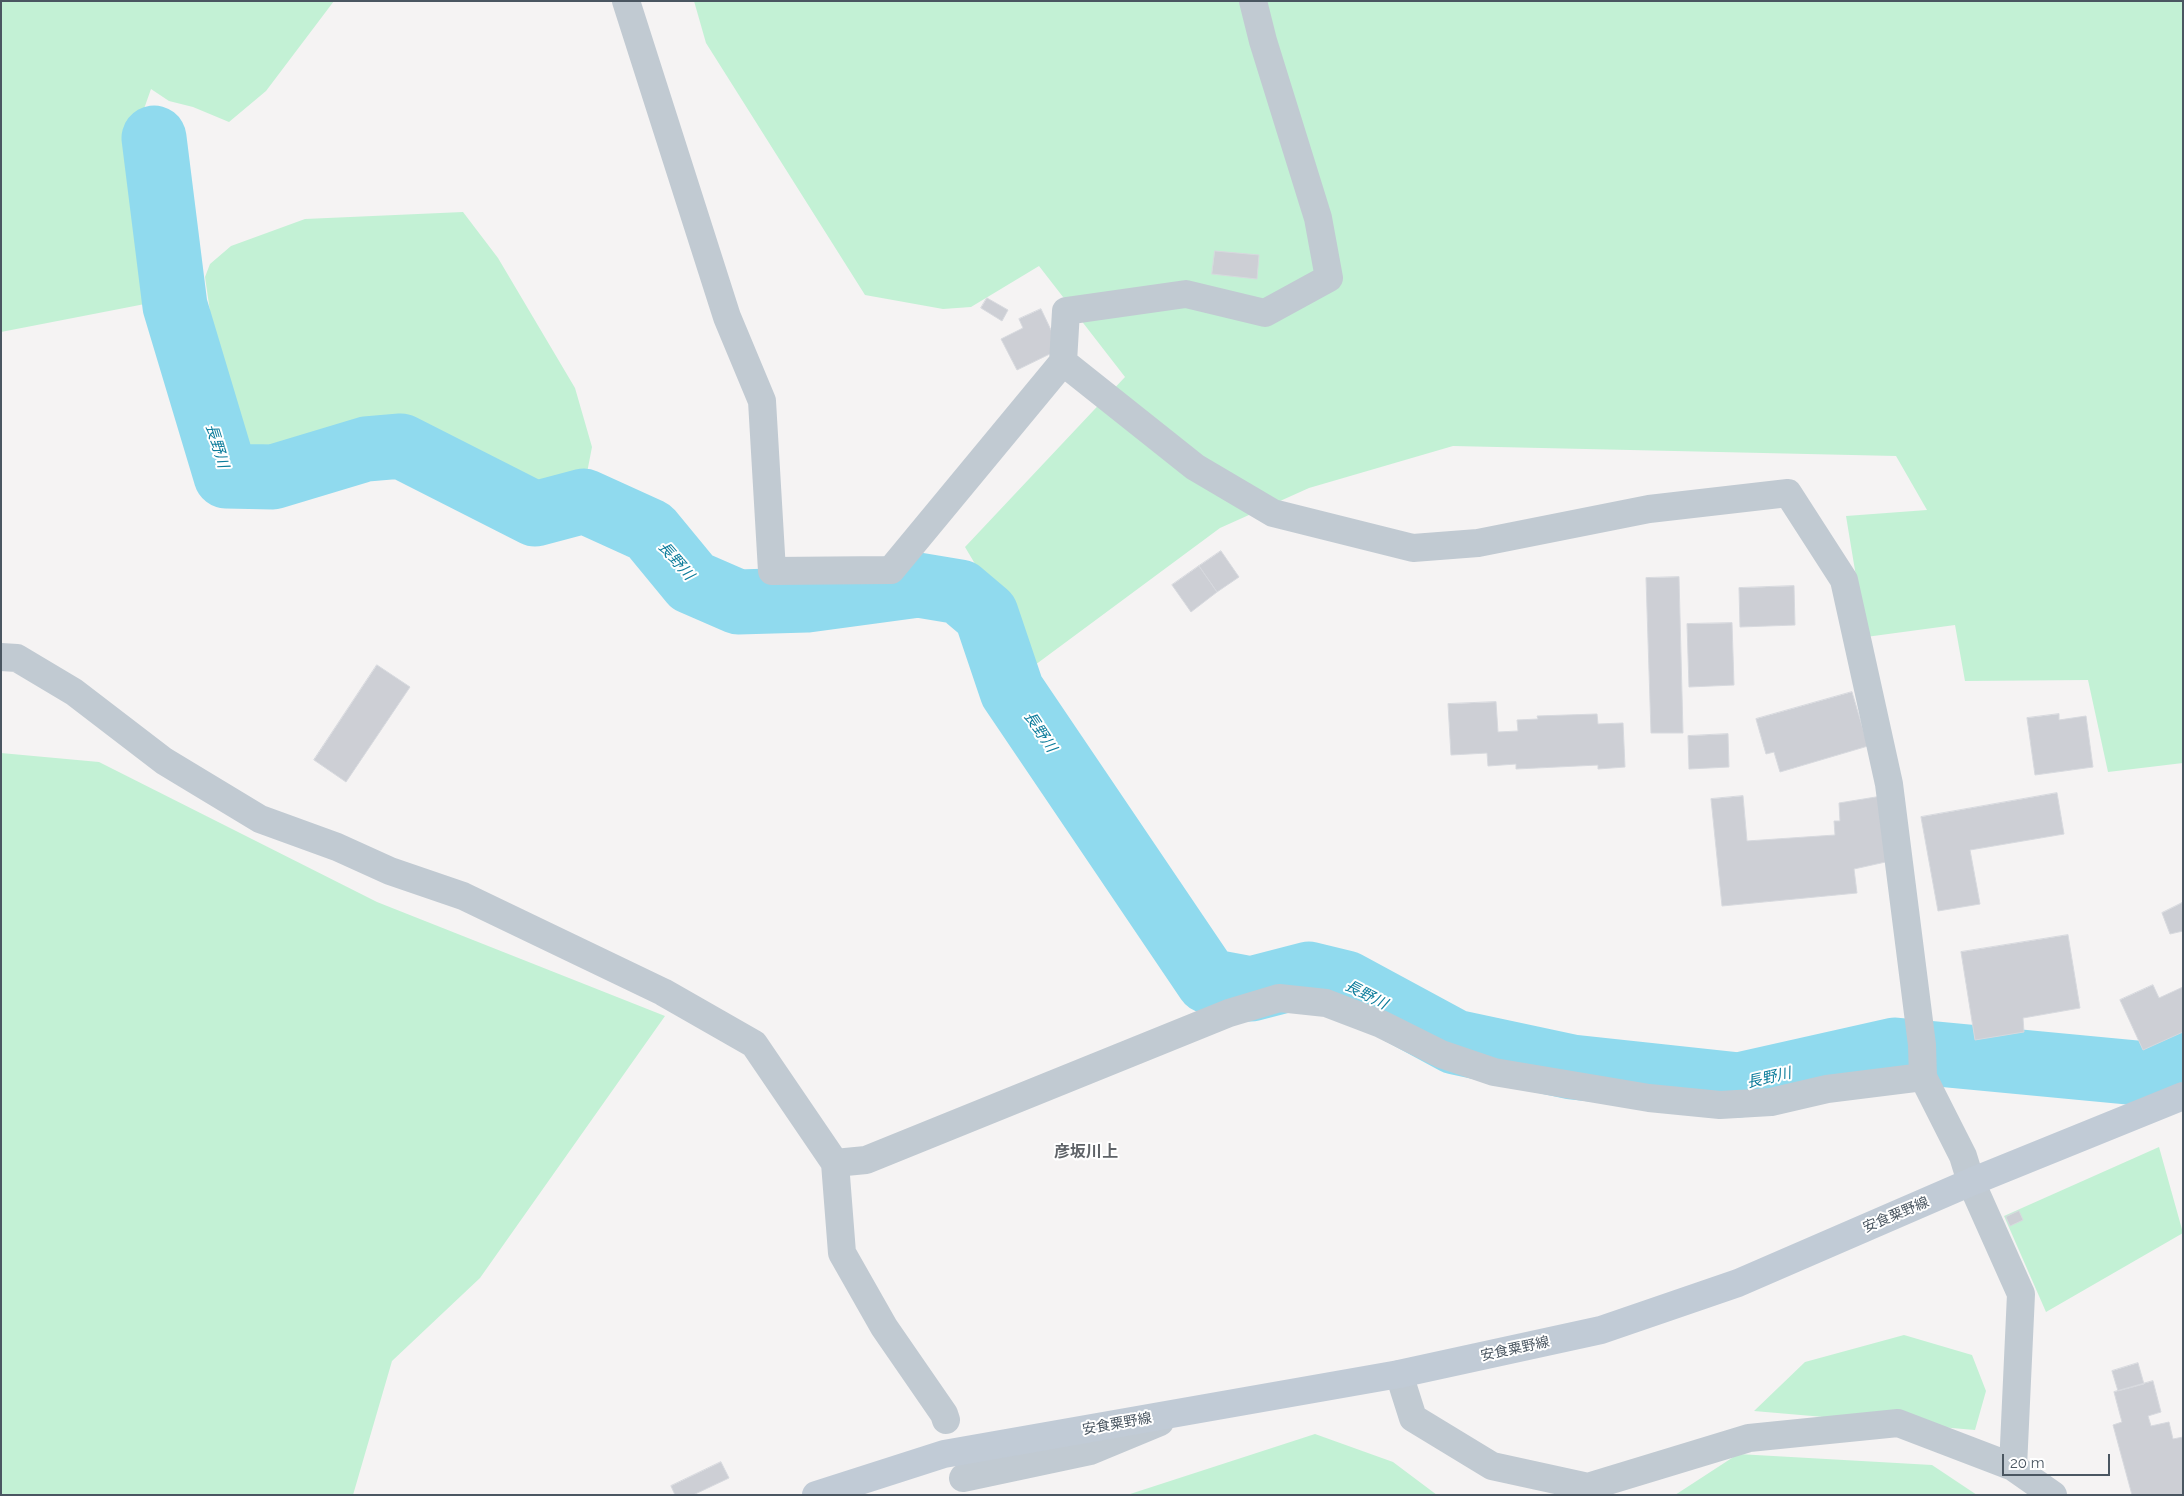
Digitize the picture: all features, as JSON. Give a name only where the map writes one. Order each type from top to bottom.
[{"type":"main road","name":"安食粟野線","points":[[816,1495],[944,1454],[1399,1374],[1601,1330],[1738,1283],[1971,1182],[2183,1096]]},
{"type":"street","points":[[626,1],[727,317],[762,401],[772,571],[891,570],[1063,362],[1066,311],[1186,294],[1265,313],[1329,278],[1318,218],[1263,41],[1253,1]]},
{"type":"street","points":[[1063,362],[1196,466],[1273,513],[1413,548],[1478,543],[1649,509],[1788,493],[1844,580],[1889,784],[1922,1061],[1964,1156],[1971,1182],[2021,1294],[2013,1467]]},
{"type":"street","points":[[1,657],[17,658],[74,692],[164,761],[260,819],[338,847],[390,871],[463,896],[663,992],[754,1044],[835,1163],[842,1253],[884,1327],[944,1414],[946,1420]]},
{"type":"street","points":[[835,1163],[866,1160],[1228,1013],[1279,998],[1326,1003],[1381,1024],[1441,1054],[1494,1072],[1650,1098],[1720,1105],[1771,1102],[1828,1089],[1922,1061]]},
{"type":"street","points":[[1399,1374],[1413,1418],[1492,1466],[1588,1486],[1748,1438],[1898,1423],[2013,1467],[2053,1495]]},
{"type":"street","points":[[963,1478],[1090,1451],[1183,1412]]},
{"type":"green space","points":[[1,1],[334,1],[266,91],[229,122],[193,107],[169,101],[151,89],[127,157],[138,165],[150,203],[150,303],[1,332]]},
{"type":"green space","points":[[694,1],[2183,1],[2183,763],[2108,772],[2088,680],[1965,681],[1955,625],[1866,637],[1846,516],[1927,510],[1896,456],[1453,446],[1309,488],[1220,528],[1035,665],[965,547],[1125,377],[1039,266],[971,307],[943,309],[865,295],[706,43]]},
{"type":"green space","points":[[463,212],[498,258],[575,388],[592,447],[585,483],[544,505],[440,436],[413,426],[358,430],[306,452],[266,461],[242,450],[227,428],[205,277],[210,264],[231,246],[305,219]]},
{"type":"green space","points":[[1,753],[99,762],[377,902],[665,1016],[480,1278],[392,1361],[353,1495],[1,1495]]},
{"type":"green space","points":[[2159,1147],[2183,1233],[2046,1312],[2004,1216]]},
{"type":"green space","points":[[1904,1335],[1972,1355],[1986,1391],[1975,1430],[1754,1411],[1805,1362]]},
{"type":"green space","points":[[1315,1434],[1393,1462],[1437,1495],[1127,1495]]},
{"type":"green space","points":[[1738,1454],[1932,1465],[1977,1495],[1675,1495]]},
{"type":"building","points":[[1215,251],[1259,255],[1257,279],[1212,274]]},
{"type":"building","points":[[987,298],[1008,310],[1002,321],[981,308]]},
{"type":"building","points":[[1041,309],[1060,349],[1017,370],[1001,339],[1023,328],[1019,319]]},
{"type":"building","points":[[1221,551],[1239,577],[1217,592],[1199,566]]},
{"type":"building","points":[[1199,566],[1217,592],[1191,612],[1172,585]]},
{"type":"building","points":[[1679,577],[1683,733],[1651,733],[1646,578]]},
{"type":"building","points":[[1794,586],[1795,625],[1740,627],[1739,588]]},
{"type":"building","points":[[1732,623],[1734,685],[1689,687],[1687,624]]},
{"type":"building","points":[[377,665],[410,687],[346,782],[314,760]]},
{"type":"building","points":[[1852,692],[1868,746],[1780,772],[1774,752],[1766,754],[1756,719]]},
{"type":"building","points":[[1496,702],[1498,732],[1518,731],[1517,720],[1538,719],[1537,716],[1597,714],[1598,724],[1623,723],[1625,767],[1598,769],[1598,765],[1516,769],[1516,764],[1488,766],[1487,753],[1451,755],[1448,704]]},
{"type":"building","points":[[2059,714],[2059,720],[2086,716],[2093,767],[2035,775],[2027,718]]},
{"type":"building","points":[[1728,734],[1729,767],[1689,769],[1688,736]]},
{"type":"building","points":[[2057,793],[2064,834],[1970,850],[1980,904],[1938,911],[1921,817]]},
{"type":"building","points":[[1743,796],[1747,841],[1835,835],[1834,821],[1840,821],[1839,803],[1882,796],[1890,861],[1854,869],[1857,893],[1722,906],[1711,799]]},
{"type":"building","points":[[2182,903],[2183,931],[2170,934],[2162,913]]},
{"type":"building","points":[[2068,935],[2080,1008],[2023,1018],[2024,1032],[1975,1040],[1961,952]]},
{"type":"building","points":[[2153,985],[2159,998],[2183,987],[2183,1032],[2143,1050],[2120,1000]]},
{"type":"building","points":[[2019,1211],[2023,1220],[2010,1226],[2006,1217]]},
{"type":"building","points":[[2138,1363],[2144,1384],[2118,1391],[2112,1371]]},
{"type":"building","points":[[2153,1381],[2161,1412],[2148,1416],[2151,1426],[2169,1422],[2173,1439],[2183,1437],[2183,1495],[2132,1495],[2113,1425],[2122,1422],[2114,1392]]},
{"type":"building","points":[[721,1462],[729,1478],[693,1495],[675,1495],[671,1486]]},
{"type":"waterway","name":"長野川","points":[[154,138],[175,306],[226,476],[273,477],[366,449],[401,446],[535,514],[584,501],[650,531],[692,582],[738,602],[807,600],[918,585],[960,592],[986,614],[1012,691],[1208,981],[1251,989],[1309,974],[1346,983],[1455,1042],[1572,1067],[1739,1085],[1895,1050],[2148,1074],[2183,1059]]},
{"type":"district","name":"彦坂川上","points":[[1086,1152]]}]
